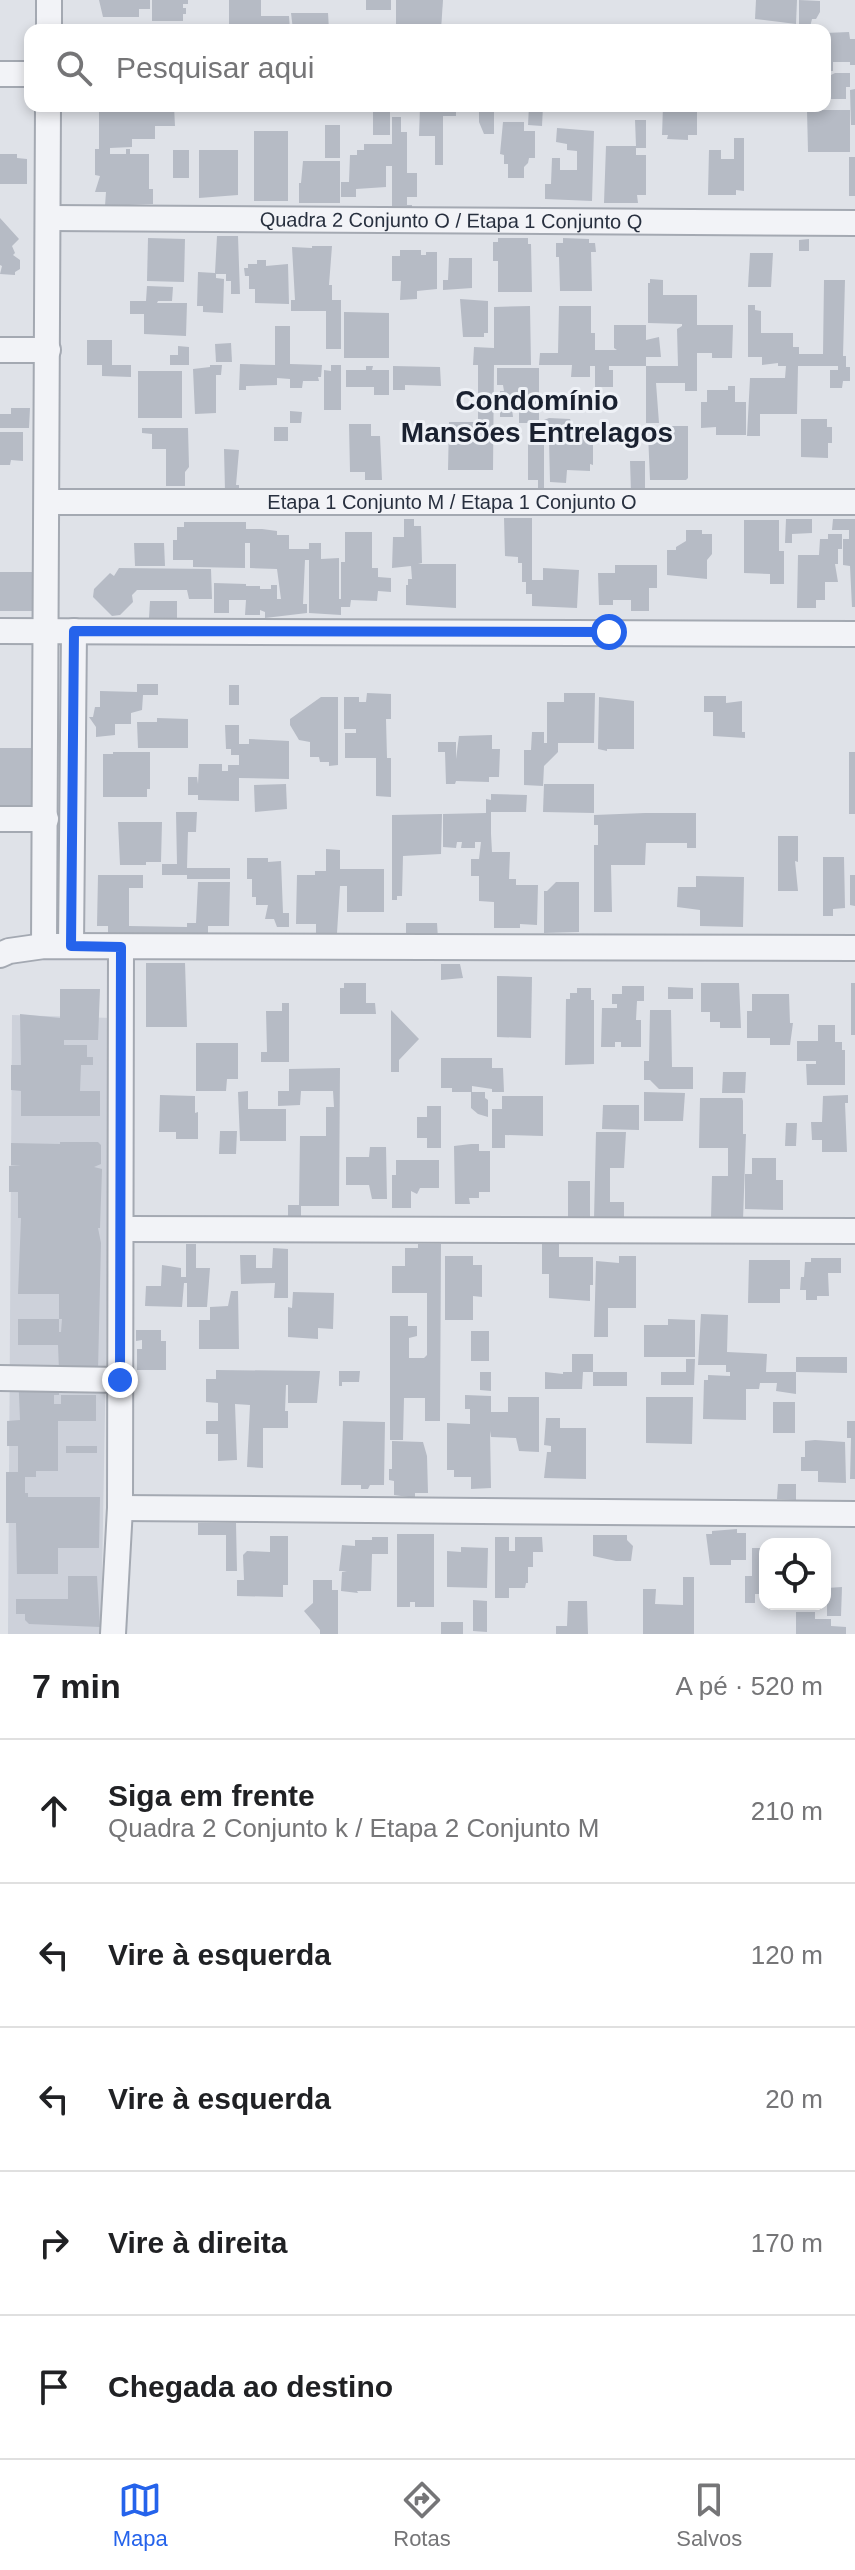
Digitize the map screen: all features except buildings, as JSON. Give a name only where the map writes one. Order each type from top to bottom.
[{"type":"street","points":[[49,0],[49,24]]},
{"type":"street","points":[[0,74],[24,74]]},
{"type":"street","points":[[44,946],[48,112]]},
{"type":"street","name":"Quadra 2 Conjunto O / Etapa 1 Conjunto Q","points":[[49,218],[855,223]]},
{"type":"street","points":[[0,350],[48,350]]},
{"type":"street","name":"Etapa 1 Conjunto M / Etapa 1 Conjunto O","points":[[48,502],[855,502]]},
{"type":"street","points":[[0,631],[855,634]]},
{"type":"street","points":[[71,946],[74,631]]},
{"type":"street","points":[[0,819],[46,819]]},
{"type":"street","points":[[0,955],[44,946],[855,948]]},
{"type":"street","points":[[113,1634],[120,1508],[121,947]]},
{"type":"street","points":[[122,1229],[855,1231]]},
{"type":"street","points":[[0,1378],[120,1380]]},
{"type":"street","points":[[120,1508],[855,1514]]},
{"type":"shaded area","points":[[12,1015],[112,1018],[101,1634],[8,1634]]},
{"type":"district","name":"Condomínio Mansões Entrelagos","points":[[537,416]]},
{"type":"route","points":[[120,1380],[121,947],[71,946],[74,631],[609,632]]}]
